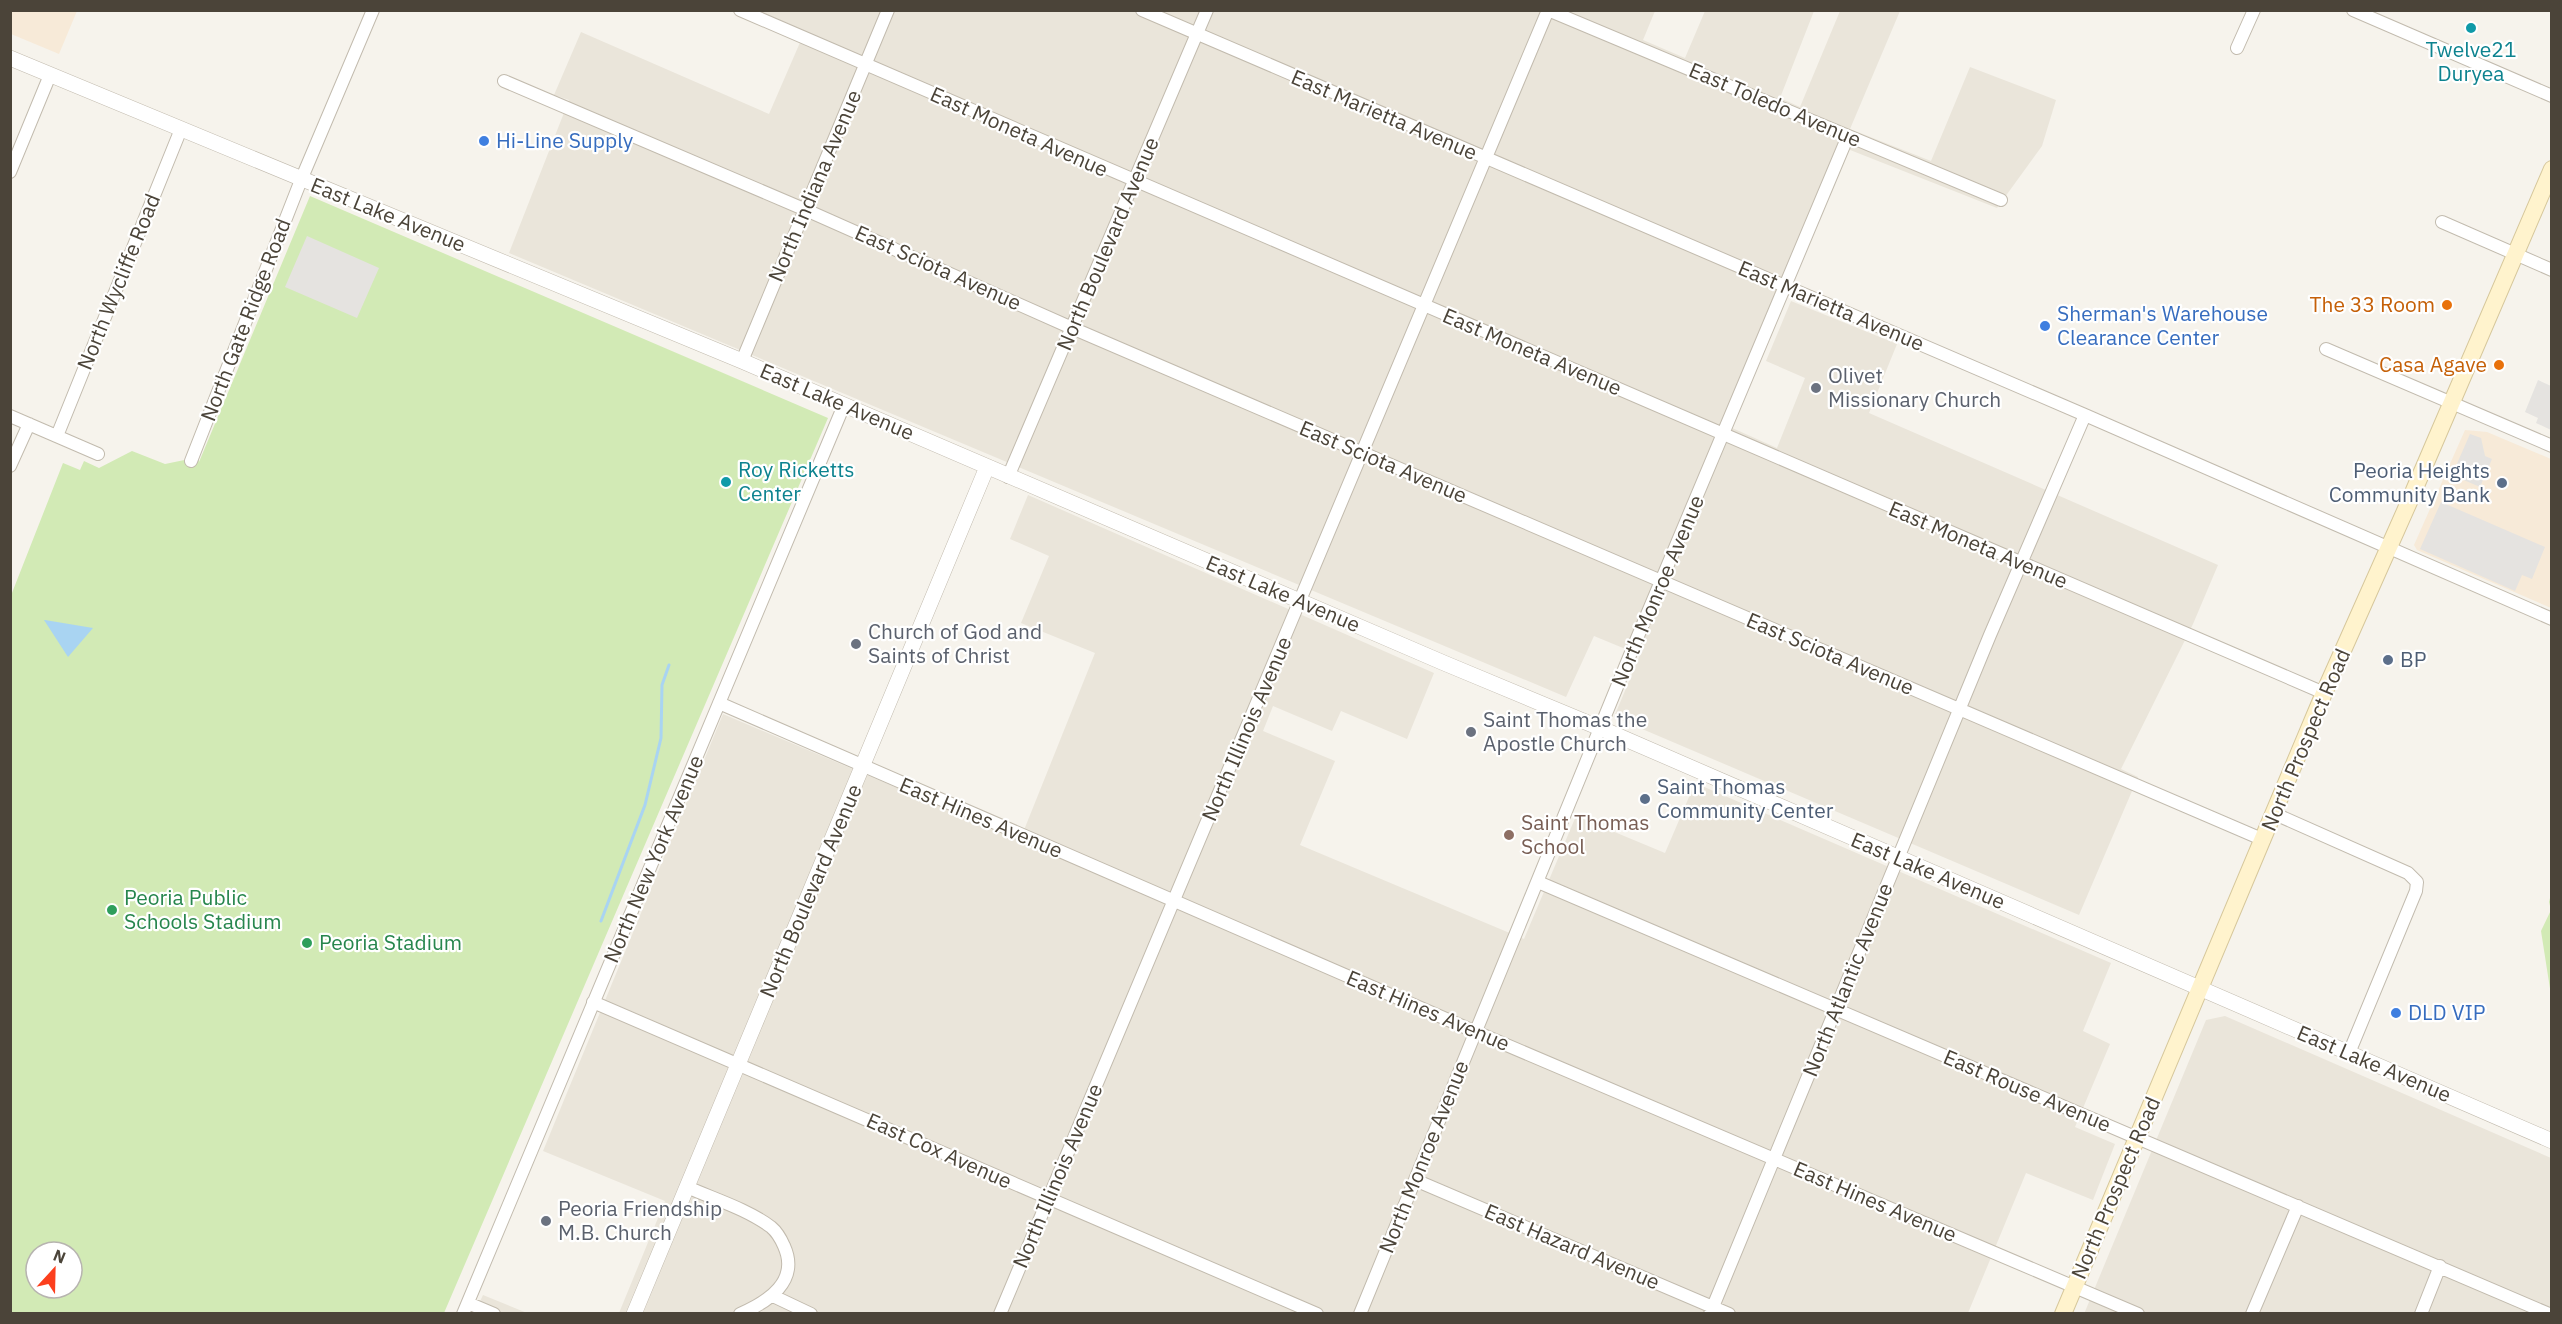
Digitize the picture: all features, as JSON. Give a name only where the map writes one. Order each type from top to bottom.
[{"type":"main road","name":"North Prospect Road","points":[[2063,1314],[2324,693],[2552,169]]},
{"type":"street","name":"North Gate Ridge Road","points":[[191,461],[302,180],[373,10]]},
{"type":"street","name":"East Moneta Avenue","points":[[740,10],[1133,182],[2324,693]]},
{"type":"street","name":"North Indiana Avenue","points":[[742,361],[888,10]]},
{"type":"street","name":"East Marietta Avenue","points":[[1142,10],[2085,415],[2552,619]]},
{"type":"street","name":"North Boulevard Avenue","points":[[1008,477],[1207,10]]},
{"type":"street","name":"East Toledo Avenue","points":[[1548,10],[2001,200]]},
{"type":"street","name":"North Illinois Avenue","points":[[1000,1314],[1548,10]]},
{"type":"street","points":[[2237,48],[2254,10]]},
{"type":"street","points":[[2353,10],[2552,96]]},
{"type":"street","name":"East Lake Avenue","points":[[10,58],[742,361],[1008,477],[1600,728],[2552,1141]]},
{"type":"street","points":[[10,172],[50,75]]},
{"type":"street","name":"East Sciota Avenue","points":[[504,81],[806,210],[1072,328],[2264,840]]},
{"type":"street","name":"North Wycliffe Road","points":[[57,436],[181,129]]},
{"type":"street","name":"North Monroe Avenue","points":[[1360,1314],[1600,728],[1848,136]]},
{"type":"street","points":[[2442,222],[2552,270]]},
{"type":"street","points":[[2326,349],[2552,446]]},
{"type":"street","name":"North New York Avenue","points":[[466,1308],[844,405]]},
{"type":"street","name":"North Atlantic Avenue","points":[[1711,1310],[2085,415]]},
{"type":"street","points":[[10,416],[98,454]]},
{"type":"street","points":[[10,466],[28,424]]},
{"type":"street","name":"North Boulevard Avenue","points":[[634,1314],[987,467]]},
{"type":"street","name":"East Hines Avenue","points":[[719,703],[1476,1032],[2138,1314]]},
{"type":"street","points":[[2275,814],[2408,873],[2417,882],[2416,891],[2349,1053]]},
{"type":"street","name":"East Rouse Avenue","points":[[1538,882],[2549,1314]]},
{"type":"street","name":"East Cox Avenue","points":[[594,1002],[1317,1314]]},
{"type":"street","name":"East Hazard Avenue","points":[[1415,1180],[1711,1310],[1730,1314]]},
{"type":"street","points":[[687,1187],[750,1215],[776,1231],[788,1254],[789,1262],[784,1283],[773,1296],[759,1306],[740,1314]]},
{"type":"street","points":[[2252,1314],[2298,1206]]},
{"type":"street","points":[[2421,1314],[2440,1266]]},
{"type":"street","points":[[773,1296],[811,1314]]},
{"type":"street","points":[[466,1308],[494,1314]]},
{"type":"shaded area","points":[[10,11],[77,11],[59,54],[11,34]]},
{"type":"shaded area","points":[[759,11],[1655,11],[1643,40],[1685,58],[1705,11],[1814,11],[1780,98],[1800,107],[1840,11],[1900,11],[1850,129],[1931,161],[1970,67],[2056,100],[2042,146],[1997,208],[1840,146],[1721,423],[1777,448],[1805,378],[1766,361],[1791,301],[1897,344],[1869,413],[2218,565],[2193,624],[2121,769],[2138,777],[2079,915],[1614,717],[1640,655],[1594,636],[1566,697],[509,253],[569,100],[554,95],[581,32],[769,114],[805,31]]},
{"type":"shaded area","points":[[307,236],[379,268],[357,318],[285,287]]},
{"type":"shaded area","points":[[2538,380],[2551,386],[2551,430],[2536,423],[2538,418],[2525,412]]},
{"type":"shaded area","points":[[2465,430],[2487,432],[2551,459],[2551,608],[2417,550],[2414,545]]},
{"type":"shaded area","points":[[2470,434],[2481,438],[2485,456],[2492,459],[2480,487],[2452,475]]},
{"type":"shaded area","points":[[1028,495],[1434,673],[1407,739],[1341,711],[1332,731],[1273,706],[1263,731],[1335,761],[1300,845],[1524,939],[1576,816],[1665,853],[1695,783],[2111,963],[2083,1031],[2110,1044],[2075,1127],[2115,1144],[2093,1200],[2026,1173],[1968,1313],[619,1313],[665,1201],[543,1151],[723,714],[1020,840],[1095,653],[1021,623],[1049,556],[1010,539]]},
{"type":"shaded area","points":[[2441,502],[2545,547],[2532,579],[2522,575],[2515,591],[2420,549]]},
{"type":"shaded area","points":[[2225,1016],[2551,1158],[2551,1313],[2084,1314],[2206,1020]]},
{"type":"shaded area","points":[[483,1295],[527,1313],[474,1314]]},
{"type":"green space","name":"Peoria Stadium","points":[[310,196],[828,418],[444,1313],[11,1313],[10,598],[63,463],[80,470],[84,461],[99,468],[132,451],[165,464],[199,457],[199,462]]},
{"type":"green space","points":[[2551,910],[2551,995],[2541,931]]},
{"type":"water","points":[[45,620],[93,628],[68,657]]},
{"type":"waterway","points":[[601,921],[645,805],[661,738],[662,685],[669,665]]},
{"type":"place","name":"Twelve21 Duryea","points":[[2471,28]]},
{"type":"place","name":"Hi-Line Supply","points":[[484,141]]},
{"type":"place","name":"The 33 Room","points":[[2447,305]]},
{"type":"place","name":"Sherman's Warehouse Clearance Center","points":[[2045,326]]},
{"type":"place","name":"Casa Agave","points":[[2499,365]]},
{"type":"place","name":"Olivet Missionary Church","points":[[1816,388]]},
{"type":"place","name":"Roy Ricketts Center","points":[[726,482]]},
{"type":"place","name":"Peoria Heights Community Bank","points":[[2502,483]]},
{"type":"place","name":"Church of God and Saints of Christ","points":[[856,644]]},
{"type":"place","name":"BP","points":[[2388,660]]},
{"type":"place","name":"Saint Thomas the Apostle Church","points":[[1471,732]]},
{"type":"place","name":"Saint Thomas Community Center","points":[[1645,799]]},
{"type":"place","name":"Saint Thomas School","points":[[1509,835]]},
{"type":"place","name":"Peoria Public Schools Stadium","points":[[112,910]]},
{"type":"place","name":"Peoria Stadium","points":[[307,943]]},
{"type":"place","name":"DLD VIP","points":[[2396,1013]]},
{"type":"place","name":"Peoria Friendship M.B. Church","points":[[546,1221]]}]
